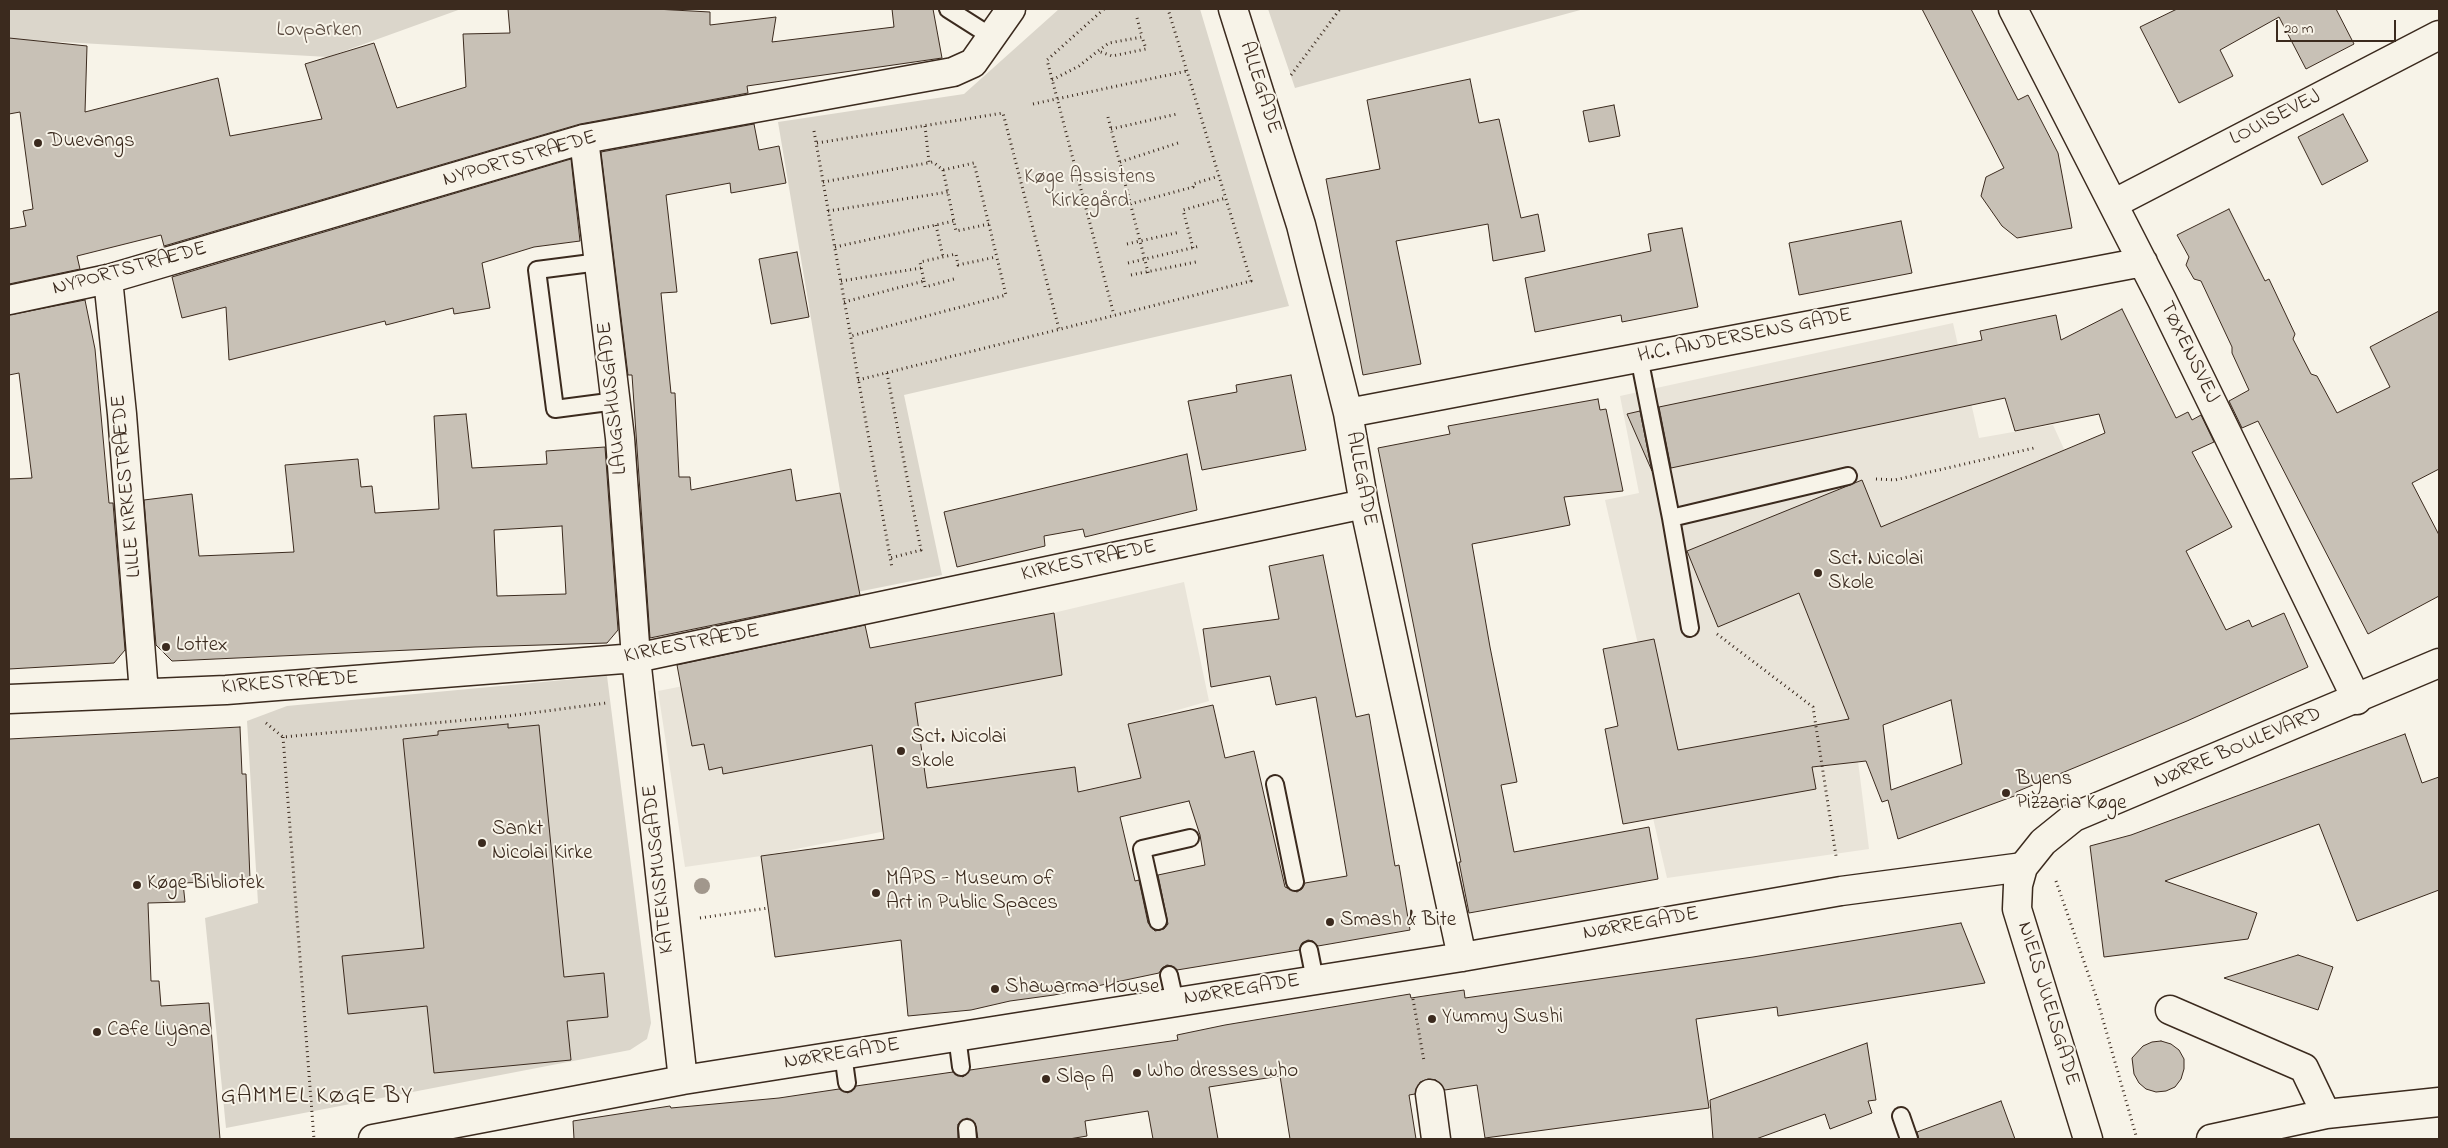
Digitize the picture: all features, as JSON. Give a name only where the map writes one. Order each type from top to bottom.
[{"type":"street","name":"NYPORTSTRÆDE","points":[[9,300],[108,278],[584,140],[953,72],[973,63],[1011,9]]},
{"type":"street","name":"ALLEGADE","points":[[1233,9],[1266,108],[1301,225],[1348,412],[1364,504],[1462,957]]},
{"type":"street","name":"TØXENSVEJ","points":[[2013,9],[2143,262],[2357,700]]},
{"type":"street","name":"LOUISEVEJ","points":[[2113,204],[2439,35]]},
{"type":"street","name":"LAUGSHUSGADE","points":[[584,140],[620,438],[636,658]]},
{"type":"street","name":"H.C. ANDERSENS GADE","points":[[1348,412],[2143,262]]},
{"type":"street","name":"LILLE KIRKESTRÆDE","points":[[108,278],[122,414],[144,693]]},
{"type":"street","name":"KIRKESTRÆDE","points":[[9,700],[226,690],[636,658],[1364,504]]},
{"type":"street","name":"KATEKISMUSGADE","points":[[636,658],[683,1080]]},
{"type":"street","name":"NØRRE BOULEVARD","points":[[2023,868],[2043,842],[2074,818],[2439,664]]},
{"type":"street","name":"NØRREGADE","points":[[373,1139],[683,1080],[1462,957],[1841,891],[2023,868]]},
{"type":"street","name":"NIELS JUELSGADE","points":[[2023,868],[2018,885],[2018,909],[2088,1139]]},
{"type":"street","points":[[2170,1010],[2304,1068],[2326,1114]]},
{"type":"street","points":[[1430,1094],[1436,1139]]},
{"type":"street","points":[[2210,1139],[2326,1114],[2439,1102]]},
{"type":"lane","points":[[948,9],[992,36]]},
{"type":"lane","points":[[599,262],[537,270],[555,409],[616,401]]},
{"type":"lane","points":[[1639,357],[1671,518],[1690,628]]},
{"type":"lane","points":[[1671,518],[1848,476]]},
{"type":"lane","points":[[1276,784],[1295,882]]},
{"type":"lane","points":[[1158,921],[1142,849],[1190,838]]},
{"type":"lane","points":[[1309,950],[1315,980]]},
{"type":"lane","points":[[1169,975],[1175,1002]]},
{"type":"lane","points":[[957,1036],[961,1067]]},
{"type":"lane","points":[[844,1054],[847,1083]]},
{"type":"lane","points":[[1901,1116],[1909,1139]]},
{"type":"path","points":[[1104,9],[1047,60],[1114,315]]},
{"type":"path","points":[[858,380],[1250,281],[1168,9]]},
{"type":"path","points":[[1266,108],[1340,9]]},
{"type":"path","points":[[1098,51],[1112,56],[1146,49],[1137,18]]},
{"type":"path","points":[[1052,80],[1080,66],[1109,43],[1142,37]]},
{"type":"path","points":[[1033,104],[1187,70]]},
{"type":"path","points":[[808,99],[898,603]]},
{"type":"path","points":[[816,143],[1003,113],[1059,329]]},
{"type":"path","points":[[1111,130],[1177,114]]},
{"type":"path","points":[[1108,118],[1148,274]]},
{"type":"path","points":[[925,126],[930,162]]},
{"type":"path","points":[[1120,162],[1181,142]]},
{"type":"path","points":[[823,182],[934,162],[943,170],[956,231],[989,224]]},
{"type":"path","points":[[851,336],[1006,295],[974,163],[943,170]]},
{"type":"path","points":[[1130,204],[1193,187],[1193,184],[1219,176]]},
{"type":"path","points":[[828,211],[948,192]]},
{"type":"path","points":[[1085,206],[1128,196]]},
{"type":"path","points":[[1193,248],[1183,210],[1226,198]]},
{"type":"path","points":[[835,247],[954,221]]},
{"type":"path","points":[[936,225],[943,256]]},
{"type":"path","points":[[1126,244],[1180,232]]},
{"type":"path","points":[[1128,263],[1200,246]]},
{"type":"path","points":[[954,279],[925,287],[920,262],[956,254],[958,265],[996,257]]},
{"type":"path","points":[[1131,275],[1148,274],[1196,262]]},
{"type":"path","points":[[841,281],[921,268]]},
{"type":"path","points":[[844,302],[924,281]]},
{"type":"path","points":[[886,373],[921,550],[890,558]]},
{"type":"path","points":[[1848,476],[1895,480],[2034,448]]},
{"type":"path","points":[[1690,628],[1710,629],[1813,707],[1841,891]]},
{"type":"path","points":[[314,1139],[283,737],[509,716],[641,699]]},
{"type":"path","points":[[2043,842],[2097,998],[2138,1139]]},
{"type":"path","points":[[691,919],[768,908]]},
{"type":"path","points":[[1407,965],[1430,1094]]},
{"type":"shaded area","name":"Sct. Nicolai Skole","points":[[1953,323],[1979,438],[2053,425],[2070,462],[1849,689],[1869,849],[1667,878],[1631,724],[1655,719],[1605,500],[1639,493],[1620,396]]},
{"type":"shaded area","name":"Sct. Nicolai skole","points":[[1184,582],[1209,701],[1129,724],[1141,778],[1078,791],[1031,798],[956,817],[761,856],[685,867],[658,691],[1053,613]]},
{"type":"green space","name":"Lovparken","points":[[9,9],[461,9],[328,57],[9,39]]},
{"type":"green space","name":"Køge Assistens Kirkegård","points":[[1059,9],[1200,9],[1289,306],[904,395],[942,575],[857,592],[778,122],[964,94]]},
{"type":"green space","points":[[1268,9],[1584,9],[1295,88]]},
{"type":"green space","points":[[607,676],[651,1023],[647,1039],[630,1050],[226,1128],[205,918],[258,903],[247,721],[287,706]]},
{"type":"building","points":[[508,9],[655,9],[710,12],[710,25],[776,17],[772,42],[894,27],[892,9],[933,9],[942,58],[747,86],[748,93],[580,124],[164,246],[161,235],[77,256],[80,269],[9,284],[9,229],[26,226],[23,211],[33,209],[20,112],[9,114],[9,38],[87,46],[85,112],[218,78],[230,136],[322,119],[305,64],[374,43],[397,108],[466,87],[463,34],[510,33]]},
{"type":"building","points":[[1922,9],[1971,9],[2018,100],[2028,95],[2058,153],[2072,228],[2017,238],[2002,226],[1981,196],[1986,177],[2004,168]]},
{"type":"building","points":[[2177,9],[2336,9],[2354,44],[2306,69],[2279,17],[2220,50],[2233,76],[2179,103],[2140,27]]},
{"type":"building","points":[[1470,79],[1479,123],[1499,119],[1521,218],[1538,214],[1545,251],[1493,261],[1488,224],[1396,241],[1421,364],[1363,375],[1326,179],[1380,169],[1367,100]]},
{"type":"building","points":[[1614,105],[1620,136],[1589,142],[1583,111]]},
{"type":"building","points":[[2343,114],[2368,161],[2322,185],[2298,137]]},
{"type":"building","points":[[754,124],[759,150],[779,146],[786,183],[731,193],[730,183],[666,195],[677,292],[661,293],[671,393],[675,393],[679,477],[690,477],[691,490],[791,469],[796,501],[840,493],[860,595],[650,638],[632,375],[628,375],[601,152]]},
{"type":"building","points":[[571,159],[580,241],[534,247],[482,263],[490,308],[454,314],[453,308],[386,325],[385,321],[229,360],[226,307],[182,318],[172,277]]},
{"type":"building","points":[[2229,209],[2265,281],[2269,279],[2295,334],[2293,339],[2311,374],[2317,376],[2337,413],[2390,387],[2370,347],[2439,311],[2439,469],[2412,483],[2439,535],[2439,596],[2368,634],[2258,421],[2242,428],[2229,401],[2249,390],[2232,353],[2232,347],[2201,281],[2194,279],[2186,265],[2189,257],[2177,235]]},
{"type":"building","points":[[1901,221],[1912,273],[1799,295],[1789,243]]},
{"type":"building","points":[[1682,228],[1698,307],[1622,322],[1621,315],[1535,332],[1525,278],[1651,251],[1648,234]]},
{"type":"building","points":[[797,252],[809,317],[771,324],[759,259]]},
{"type":"building","points":[[85,300],[95,349],[109,503],[113,503],[125,650],[114,663],[9,669],[9,479],[32,478],[19,373],[9,375],[9,315]]},
{"type":"building","points":[[2122,309],[2176,418],[2188,412],[2192,420],[2201,415],[2214,442],[2192,452],[2232,527],[2186,551],[2226,630],[2249,620],[2252,627],[2284,613],[2308,667],[2187,721],[2016,792],[2017,795],[1898,839],[1888,800],[1882,802],[1866,761],[1812,767],[1816,789],[1623,824],[1605,729],[1618,726],[1603,649],[1654,639],[1678,750],[1849,719],[1799,593],[1718,627],[1687,551],[1862,480],[1881,527],[2105,433],[2099,414],[2015,431],[2005,398],[1671,468],[1659,407],[1982,340],[1980,331],[2056,315],[2061,340]],"holes":[[[1951,700],[1962,764],[1891,790],[1883,725]]]},
{"type":"building","points":[[1291,375],[1306,450],[1202,470],[1188,401],[1237,392],[1236,385]]},
{"type":"building","points":[[1598,399],[1600,410],[1606,409],[1623,491],[1564,497],[1570,525],[1472,544],[1517,782],[1501,785],[1514,852],[1649,827],[1658,879],[1469,913],[1459,862],[1461,862],[1378,448],[1450,434],[1448,426]]},
{"type":"building","points":[[1640,411],[1652,471],[1627,414]]},
{"type":"building","points":[[466,414],[472,468],[547,464],[546,451],[605,447],[618,630],[607,643],[172,661],[156,645],[144,500],[192,494],[199,556],[294,552],[285,465],[358,459],[361,487],[372,486],[375,513],[439,509],[434,416]],"holes":[[[562,526],[566,594],[497,596],[494,530]]]},
{"type":"building","points":[[1187,454],[1197,510],[1085,537],[1083,529],[1044,536],[1045,546],[957,567],[944,512]]},
{"type":"building","points":[[1323,555],[1356,717],[1369,714],[1395,866],[1399,865],[1410,930],[1318,946],[1313,941],[1308,940],[1302,943],[1299,950],[1177,970],[1167,965],[1159,973],[1054,995],[1010,1001],[971,1010],[908,1016],[901,940],[775,957],[761,856],[884,839],[872,745],[723,774],[722,767],[709,770],[704,744],[692,746],[677,665],[865,625],[870,648],[1054,613],[1062,675],[915,703],[927,788],[1075,767],[1078,792],[1141,778],[1128,724],[1213,705],[1225,758],[1254,751],[1285,887],[1297,892],[1302,889],[1305,883],[1347,876],[1316,697],[1276,705],[1270,676],[1211,687],[1203,629],[1279,619],[1269,566]],"holes":[[[1189,801],[1200,835],[1205,865],[1158,875],[1168,924],[1164,929],[1155,931],[1148,923],[1139,880],[1135,881],[1120,817]]]},
{"type":"building","name":"Sankt Nicolai Kirke","points":[[508,724],[508,728],[539,725],[564,977],[604,973],[608,1017],[567,1021],[571,1060],[434,1073],[427,1006],[348,1014],[342,956],[424,948],[403,739],[438,735],[438,731]]},
{"type":"building","points":[[240,727],[242,774],[246,774],[250,880],[183,883],[185,902],[148,903],[151,981],[159,981],[161,1006],[209,1003],[220,1139],[9,1139],[9,739]]},
{"type":"building","points":[[2405,734],[2422,783],[2439,777],[2439,890],[2357,921],[2319,824],[2165,881],[2257,913],[2248,939],[2104,957],[2090,846],[2131,835]]},
{"type":"building","points":[[1961,923],[1985,983],[1778,1016],[1777,1007],[1696,1019],[1709,1108],[1485,1138],[1477,1085],[1445,1090],[1436,1080],[1428,1079],[1420,1082],[1415,1094],[1409,1095],[1416,1139],[1290,1139],[1280,1076],[1209,1087],[1218,1139],[1153,1139],[1148,1111],[1085,1121],[1087,1136],[1069,1139],[978,1139],[975,1123],[967,1118],[958,1124],[958,1139],[574,1139],[573,1121],[670,1106],[671,1108],[779,1098],[839,1089],[848,1093],[856,1086],[953,1072],[963,1077],[970,1070],[1178,1040],[1177,1035],[1225,1025],[1410,994],[1411,998],[1464,990],[1465,998],[1753,957]]},
{"type":"building","points":[[2298,955],[2333,967],[2318,1010],[2224,978]]},
{"type":"building","points":[[2161,1041],[2171,1044],[2179,1050],[2184,1059],[2184,1069],[2181,1079],[2175,1087],[2166,1091],[2156,1092],[2146,1089],[2139,1083],[2134,1074],[2132,1058],[2143,1046]]},
{"type":"building","points":[[1867,1043],[1876,1100],[1868,1101],[1872,1113],[1830,1129],[1825,1114],[1756,1139],[1713,1139],[1710,1100]]},
{"type":"building","points":[[2001,1101],[2015,1139],[1919,1139],[1917,1132]]},
{"type":"place","name":"Duevangs","points":[[38,143]]},
{"type":"place","name":"Sct. Nicolai Skole","points":[[1818,573]]},
{"type":"place","name":"Lottex","points":[[166,647]]},
{"type":"place","name":"Sct. Nicolai skole","points":[[901,751]]},
{"type":"place","name":"Byens Pizzaria Køge","points":[[2006,793]]},
{"type":"place","name":"Sankt Nicolai Kirke","points":[[482,843]]},
{"type":"place","name":"Køge Bibliotek","points":[[137,885]]},
{"type":"place","name":"MAPS - Museum of Art in Public Spaces","points":[[876,893]]},
{"type":"place","name":"Smash & Bite","points":[[1330,922]]},
{"type":"place","name":"Shawarma House","points":[[995,989]]},
{"type":"place","name":"Yummy Sushi","points":[[1432,1019]]},
{"type":"place","name":"Cafe Liyana","points":[[97,1032]]},
{"type":"place","name":"Who dresses who","points":[[1137,1073]]},
{"type":"place","name":"Slap A","points":[[1046,1079]]},
{"type":"district","name":"GAMMEL KØGE BY","points":[[317,1098]]}]
